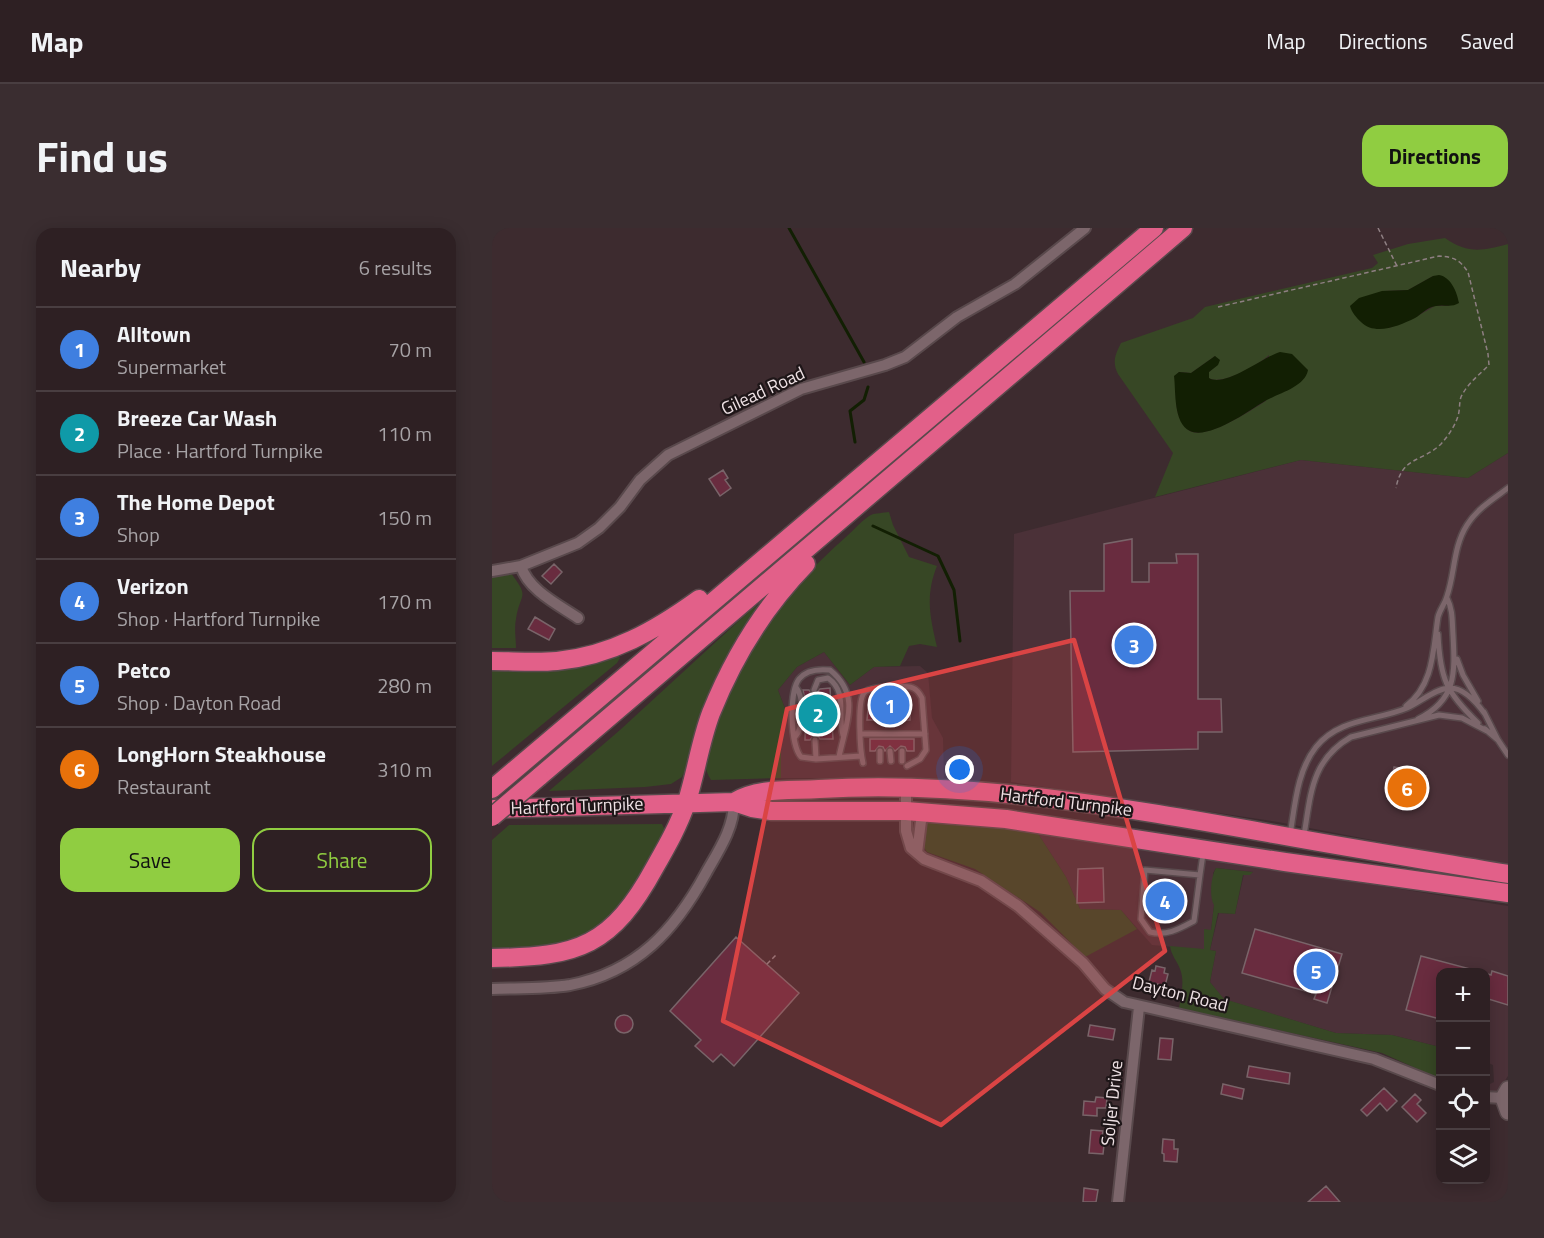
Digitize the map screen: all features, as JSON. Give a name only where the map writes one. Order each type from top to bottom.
[{"type":"highway","points":[[499,784],[1154,228]]},
{"type":"highway","points":[[492,817],[1183,228]]},
{"type":"highway","points":[[492,958],[534,958],[579,947],[599,937],[629,909],[677,826],[686,803],[710,716],[728,673],[757,622],[788,582],[821,549],[877,500],[935,439]]},
{"type":"highway","points":[[492,661],[556,661],[586,657],[640,637],[673,618],[805,522]]},
{"type":"highway","name":"Hartford Turnpike","points":[[734,802],[749,795],[769,791],[906,787],[1008,794],[1125,807],[1508,874]]},
{"type":"highway","name":"Hartford Turnpike","points":[[492,809],[734,802],[771,811],[927,812],[1054,825],[1292,863],[1508,893]]},
{"type":"highway","points":[[1292,863],[1296,838]]},
{"type":"street","name":"Gilead Road","points":[[492,571],[521,566],[578,543],[599,528],[620,507],[640,480],[669,455],[801,389],[905,357],[957,317],[1015,284],[1085,228]]},
{"type":"street","points":[[521,566],[529,581],[541,592],[578,618]]},
{"type":"street","points":[[906,787],[906,831],[911,848],[917,853]]},
{"type":"street","points":[[492,989],[572,984],[610,973],[649,950],[690,903],[730,827],[734,802]]},
{"type":"street","points":[[917,853],[917,837],[921,821],[927,812]]},
{"type":"street","name":"Dayton Road","points":[[917,853],[924,859],[981,881],[1018,906],[1083,963],[1105,989],[1124,1002],[1374,1059],[1436,1083]]},
{"type":"street","name":"Soljer Drive","points":[[1118,1202],[1139,1007]]},
{"type":"street","points":[[1490,1098],[1506,1100]]},
{"type":"lane","points":[[1391,713],[1414,699],[1422,690],[1431,663],[1441,606],[1447,598],[1455,557],[1466,527],[1480,509],[1508,488]]},
{"type":"lane","points":[[1394,727],[1432,711],[1449,689],[1455,664],[1452,608],[1447,598]]},
{"type":"lane","points":[[1439,615],[1440,662],[1449,689],[1461,706],[1498,740]]},
{"type":"lane","points":[[1454,648],[1463,675],[1508,755]]},
{"type":"lane","points":[[838,757],[848,724],[848,697],[839,678],[830,670],[820,669],[802,675],[793,690],[793,733],[795,749],[801,757],[816,759],[838,757],[862,760],[861,698],[864,693],[874,688],[911,687],[919,692],[922,698],[924,755],[907,766]]},
{"type":"lane","points":[[814,690],[818,680],[828,678],[838,686],[840,724],[843,735]]},
{"type":"lane","points":[[1296,838],[1300,779],[1306,762],[1330,733],[1346,725],[1406,708],[1449,689],[1460,690],[1469,696],[1485,714]]},
{"type":"lane","points":[[1296,838],[1319,768],[1327,755],[1351,737],[1439,715],[1462,718],[1487,731]]},
{"type":"lane","points":[[861,734],[880,737],[925,734]]},
{"type":"lane","points":[[815,740],[816,759]]},
{"type":"lane","points":[[880,751],[880,761]]},
{"type":"lane","points":[[890,751],[891,761]]},
{"type":"lane","points":[[902,751],[902,761]]},
{"type":"lane","points":[[1200,875],[1145,870],[1141,919],[1150,932],[1170,933],[1194,921],[1204,849]]},
{"type":"path","points":[[1378,228],[1397,266]]},
{"type":"path","points":[[1218,307],[1439,256],[1450,256],[1460,261],[1468,272],[1489,365],[1467,387],[1460,399],[1458,415],[1450,433],[1440,444],[1405,466],[1399,474],[1396,488]]},
{"type":"path","points":[[767,964],[777,954]]},
{"type":"highlighted area","points":[[1074,640],[1165,951],[941,1125],[723,1021],[787,709]]},
{"type":"shaded area","points":[[1445,238],[1461,247],[1475,250],[1508,244],[1508,453],[1468,478],[1301,460],[1155,497],[1173,453],[1118,374],[1115,358],[1121,343],[1193,318],[1205,307],[1372,268],[1378,263],[1373,255],[1408,244]],"holes":[[[1433,276],[1449,306],[1435,306],[1389,328],[1382,291],[1408,290]],[[1269,355],[1266,401],[1230,422],[1209,431],[1192,432],[1185,427],[1176,405],[1175,376],[1179,372],[1191,373],[1215,356],[1217,365],[1209,372],[1209,378],[1222,379],[1249,369]]]},
{"type":"shaded area","points":[[1439,275],[1450,282],[1459,303],[1433,307],[1402,324],[1380,329],[1361,322],[1350,306],[1359,298],[1382,291],[1408,290]]},
{"type":"shaded area","points":[[1280,352],[1292,354],[1308,370],[1306,376],[1297,385],[1218,428],[1198,433],[1185,427],[1178,414],[1175,398],[1174,376],[1179,372],[1191,373],[1215,356],[1220,360],[1218,365],[1209,372],[1209,378],[1224,379]]},
{"type":"shaded area","points":[[1508,453],[1508,866],[1278,822],[1011,782],[1014,534],[1301,460],[1468,478]]},
{"type":"shaded area","points":[[889,512],[909,557],[937,566],[931,587],[930,606],[937,647],[920,644],[909,646],[900,666],[874,667],[850,685],[824,652],[797,667],[778,690],[786,711],[781,726],[781,778],[711,780],[707,773],[705,760],[714,728],[737,671],[766,623],[803,579],[862,522],[873,514]]},
{"type":"shaded area","points":[[510,572],[522,592],[515,622],[516,648],[492,648],[492,575]]},
{"type":"shaded area","points":[[756,605],[759,610],[682,777],[671,784],[645,787],[549,791],[620,730]]},
{"type":"shaded area","points":[[824,652],[850,685],[874,667],[920,666],[928,673],[932,718],[943,738],[944,778],[781,778],[781,726],[786,711],[778,690],[797,667]]},
{"type":"shaded area","points":[[618,655],[620,658],[617,663],[492,766],[492,666]]},
{"type":"shaded area","points":[[930,819],[1037,832],[1066,877],[1080,909],[1121,910],[1137,929],[1085,957],[1040,912],[975,869],[927,852],[922,835]]},
{"type":"shaded area","points":[[662,824],[665,833],[636,885],[625,901],[598,928],[561,946],[492,954],[492,840],[509,825]]},
{"type":"shaded area","points":[[1037,832],[1508,906],[1508,1076],[1496,1094],[1490,1094],[1490,1084],[1494,1082],[1493,1065],[1490,1064],[1490,968],[1436,968],[1436,1046],[1392,1035],[1336,1033],[1223,999],[1210,982],[1216,951],[1210,950],[1219,913],[1235,914],[1244,874],[1253,872],[1216,868],[1213,873],[1214,905],[1211,931],[1204,929],[1204,950],[1152,945],[1121,910],[1080,909],[1066,877]]},
{"type":"shaded area","points":[[1216,868],[1253,872],[1250,875],[1243,875],[1235,914],[1218,913],[1210,950],[1216,951],[1210,982],[1224,999],[1336,1033],[1392,1035],[1436,1046],[1436,1077],[1382,1053],[1179,1008],[1182,978],[1170,946],[1204,949],[1204,929],[1211,930],[1214,905],[1211,886]]},
{"type":"building","points":[[723,470],[728,478],[725,480],[731,488],[720,496],[709,479]]},
{"type":"building","points":[[1132,539],[1132,582],[1149,582],[1149,563],[1177,563],[1176,554],[1198,554],[1198,699],[1221,699],[1222,732],[1198,732],[1198,749],[1073,752],[1070,591],[1104,591],[1104,544]]},
{"type":"building","points":[[554,564],[562,572],[551,584],[542,576]]},
{"type":"building","points":[[535,617],[555,629],[549,640],[528,629]]},
{"type":"building","points":[[830,688],[833,739],[820,739],[814,735],[810,740],[805,740],[806,705],[803,690],[809,690],[814,695],[820,689]]},
{"type":"building","points":[[869,698],[911,698],[910,720],[867,720]]},
{"type":"building","points":[[870,739],[914,739],[914,751],[907,751],[901,746],[895,751],[890,746],[885,751],[879,746],[875,751],[870,751]]},
{"type":"building","points":[[1394,767],[1417,771],[1416,775],[1426,776],[1421,804],[1388,799]]},
{"type":"building","points":[[1103,868],[1104,902],[1077,903],[1078,869]]},
{"type":"building","points":[[1154,887],[1177,889],[1174,918],[1152,916]]},
{"type":"building","points":[[1255,929],[1342,954],[1327,1003],[1314,999],[1316,994],[1242,973]]},
{"type":"building","points":[[736,937],[799,993],[734,1066],[721,1054],[713,1062],[695,1046],[701,1040],[670,1011]]},
{"type":"building","points":[[1421,956],[1466,968],[1436,968],[1436,1018],[1406,1010]]},
{"type":"building","points":[[1156,966],[1165,968],[1164,973],[1168,974],[1165,986],[1149,982],[1152,970],[1155,971]]},
{"type":"building","points":[[1492,971],[1508,976],[1508,1005],[1490,1000]]},
{"type":"building","points":[[624,1015],[630,1018],[633,1024],[630,1030],[624,1033],[618,1030],[615,1024],[618,1018]]},
{"type":"building","points":[[1090,1025],[1115,1029],[1113,1040],[1088,1036]]},
{"type":"building","points":[[1160,1038],[1173,1039],[1171,1060],[1158,1059]]},
{"type":"building","points":[[1249,1066],[1290,1073],[1289,1084],[1247,1077]]},
{"type":"building","points":[[1223,1084],[1244,1089],[1242,1099],[1221,1094]]},
{"type":"building","points":[[1384,1088],[1397,1101],[1387,1111],[1380,1103],[1367,1116],[1361,1110]]},
{"type":"building","points":[[1415,1094],[1421,1100],[1417,1104],[1426,1113],[1417,1122],[1402,1107]]},
{"type":"building","points":[[1096,1097],[1107,1098],[1106,1108],[1097,1108],[1097,1116],[1083,1115],[1084,1101],[1095,1102]]},
{"type":"building","points":[[1091,1130],[1103,1131],[1102,1136],[1105,1136],[1103,1154],[1089,1153]]},
{"type":"building","points":[[1163,1139],[1174,1140],[1174,1149],[1178,1149],[1177,1162],[1164,1161]]},
{"type":"building","points":[[1326,1186],[1340,1202],[1308,1202]]},
{"type":"building","points":[[1084,1188],[1098,1190],[1096,1202],[1083,1202]]},
{"type":"waterway","points":[[789,228],[864,362]]},
{"type":"waterway","points":[[855,442],[850,411],[864,400],[868,387]]},
{"type":"waterway","points":[[873,526],[938,556],[954,590],[960,641]]},
{"type":"place","name":"The Home Depot","points":[[1134,645]]},
{"type":"place","name":"Alltown","points":[[890,705]]},
{"type":"place","name":"Breeze Car Wash","points":[[818,714]]},
{"type":"place","name":"LongHorn Steakhouse","points":[[1407,788]]},
{"type":"place","name":"Verizon","points":[[1165,901]]},
{"type":"place","name":"Petco","points":[[1316,971]]}]
